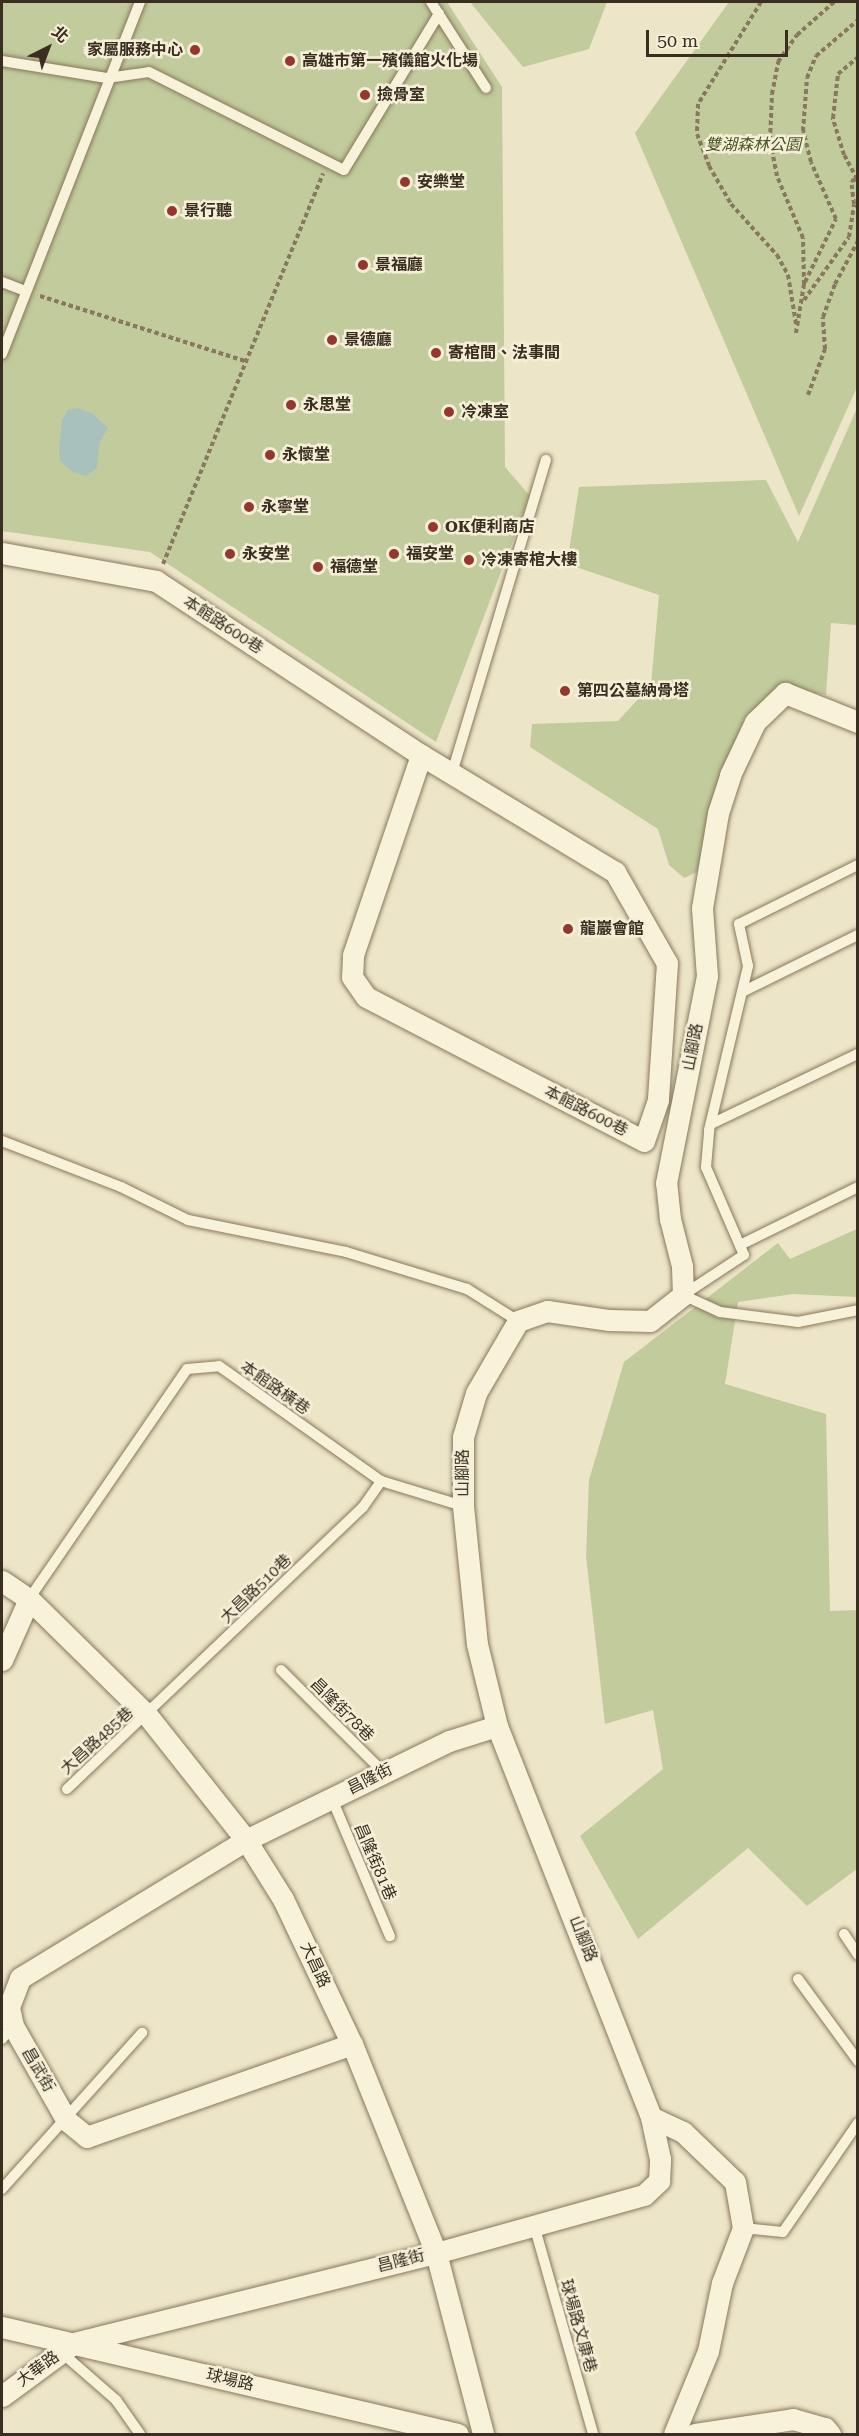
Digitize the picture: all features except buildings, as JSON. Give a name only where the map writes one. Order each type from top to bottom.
[{"type":"street","name":"本館路600巷","points":[[2,553],[156,581],[421,755],[615,872],[667,963],[658,1100],[644,1141],[366,997],[352,977],[354,955],[421,755]]},
{"type":"street","name":"山腳路","points":[[683,1295],[682,1266],[670,1219],[666,1183],[707,976],[702,908],[721,804],[755,722],[785,693],[858,722]]},
{"type":"street","points":[[518,1321],[547,1311],[609,1320],[650,1321],[683,1295]]},
{"type":"street","name":"山腳路","points":[[518,1321],[473,1404],[463,1437],[463,1506],[477,1644],[497,1726],[651,2117]]},
{"type":"street","name":"大昌路","points":[[2,1581],[29,1599],[147,1715],[246,1840],[283,1899],[352,2043],[436,2253],[483,2434]]},
{"type":"street","points":[[2,1660],[29,1599]]},
{"type":"street","name":"昌隆街","points":[[246,1840],[449,1741],[497,1726]]},
{"type":"street","name":"昌武街","points":[[246,1840],[20,1978],[6,2018],[67,2121],[87,2137],[352,2043]]},
{"type":"street","points":[[651,2117],[683,2132],[735,2181],[743,2228],[722,2283],[708,2351],[674,2434]]},
{"type":"street","name":"昌隆街","points":[[68,2348],[436,2253],[644,2194],[659,2181],[651,2117]]},
{"type":"street","name":"球場路","points":[[2,2327],[68,2348],[458,2434]]},
{"type":"street","name":"大華路","points":[[2,2396],[68,2348]]},
{"type":"street","points":[[695,2434],[793,2419],[825,2428],[830,2434]]},
{"type":"lane","points":[[2,354],[107,78],[140,2]]},
{"type":"lane","points":[[431,2],[486,88]]},
{"type":"lane","points":[[2,61],[107,78],[148,72],[344,170],[439,14]]},
{"type":"lane","points":[[2,282],[26,291]]},
{"type":"lane","points":[[452,773],[546,460]]},
{"type":"lane","points":[[683,1295],[744,1255],[706,1167],[711,1124],[748,966],[739,924],[858,865]]},
{"type":"lane","points":[[742,992],[858,935]]},
{"type":"lane","points":[[711,1124],[858,1054]]},
{"type":"lane","points":[[2,1141],[121,1187],[188,1220],[357,1256],[467,1289],[518,1321]]},
{"type":"lane","points":[[740,1245],[858,1187]]},
{"type":"lane","points":[[683,1295],[720,1312],[798,1322],[858,1310]]},
{"type":"lane","name":"本館路橫巷","points":[[29,1599],[187,1369],[219,1366],[381,1481],[463,1506]]},
{"type":"lane","name":"大昌路510巷","points":[[147,1715],[363,1507],[381,1481]]},
{"type":"lane","name":"昌隆街78巷","points":[[281,1670],[383,1772]]},
{"type":"lane","name":"大昌路485巷","points":[[67,1789],[147,1715]]},
{"type":"lane","name":"昌隆街81巷","points":[[332,1799],[390,1936]]},
{"type":"lane","points":[[844,1934],[858,1955]]},
{"type":"lane","points":[[798,1979],[858,2061]]},
{"type":"lane","points":[[2,2189],[67,2121],[141,2033]]},
{"type":"lane","points":[[743,2228],[783,2232],[858,2122]]},
{"type":"lane","name":"球場路文康巷","points":[[534,2225],[593,2434]]},
{"type":"lane","points":[[68,2348],[116,2400],[140,2434]]},
{"type":"path","points":[[761,2],[698,104],[697,134],[709,166],[731,204],[777,255],[788,275],[796,333]]},
{"type":"path","points":[[796,324],[804,284],[803,238],[777,176],[770,140],[772,94],[778,62],[797,35],[834,2]]},
{"type":"path","points":[[804,284],[836,219],[811,162],[803,131],[807,78],[816,56],[858,20]]},
{"type":"path","points":[[802,302],[849,237],[854,204],[851,181],[857,179],[844,155],[833,118],[838,74],[858,57]]},
{"type":"path","points":[[156,581],[328,163]]},
{"type":"path","points":[[808,394],[825,349],[823,317],[834,284],[858,241]]},
{"type":"path","points":[[26,291],[245,361]]},
{"type":"green space","points":[[2,2],[447,2],[502,87],[505,467],[530,496],[436,742],[150,552],[2,531]]},
{"type":"green space","points":[[470,2],[607,2],[589,49],[523,67]]},
{"type":"green space","name":"雙湖森林公園","points":[[729,2],[857,2],[857,387],[799,516],[635,133]]},
{"type":"green space","points":[[857,408],[857,625],[831,623],[826,695],[780,686],[745,717],[724,770],[697,872],[684,878],[669,865],[658,829],[530,747],[532,724],[618,721],[651,685],[659,595],[567,564],[579,487],[766,480],[798,542]]},
{"type":"green space","points":[[857,1229],[857,1297],[793,1294],[738,1302],[725,1384],[826,1414],[830,1611],[857,1610],[857,1869],[807,1906],[748,1848],[638,1939],[580,1836],[663,1769],[653,1710],[605,1724],[586,1556],[589,1480],[624,1362],[778,1243],[790,1259]]},
{"type":"water","points":[[78,408],[93,414],[108,428],[99,444],[97,468],[86,476],[73,472],[60,461],[62,420],[68,410]]},
{"type":"place","name":"家屬服務中心","points":[[195,50]]},
{"type":"place","name":"高雄市第一殯儀館火化場","points":[[290,61]]},
{"type":"place","name":"撿骨室","points":[[365,95]]},
{"type":"place","name":"安樂堂","points":[[405,182]]},
{"type":"place","name":"景行聽","points":[[172,211]]},
{"type":"place","name":"景福廳","points":[[363,265]]},
{"type":"place","name":"景德廳","points":[[332,340]]},
{"type":"place","name":"寄棺間、法事間","points":[[436,353]]},
{"type":"place","name":"永思堂","points":[[291,405]]},
{"type":"place","name":"冷凍室","points":[[449,412]]},
{"type":"place","name":"永懷堂","points":[[270,455]]},
{"type":"place","name":"永寧堂","points":[[249,507]]},
{"type":"place","name":"OK便利商店","points":[[433,527]]},
{"type":"place","name":"永安堂","points":[[230,554]]},
{"type":"place","name":"福安堂","points":[[394,554]]},
{"type":"place","name":"冷凍寄棺大樓","points":[[469,560]]},
{"type":"place","name":"福德堂","points":[[318,567]]},
{"type":"place","name":"第四公墓納骨塔","points":[[565,691]]},
{"type":"place","name":"龍巖會館","points":[[568,929]]}]
